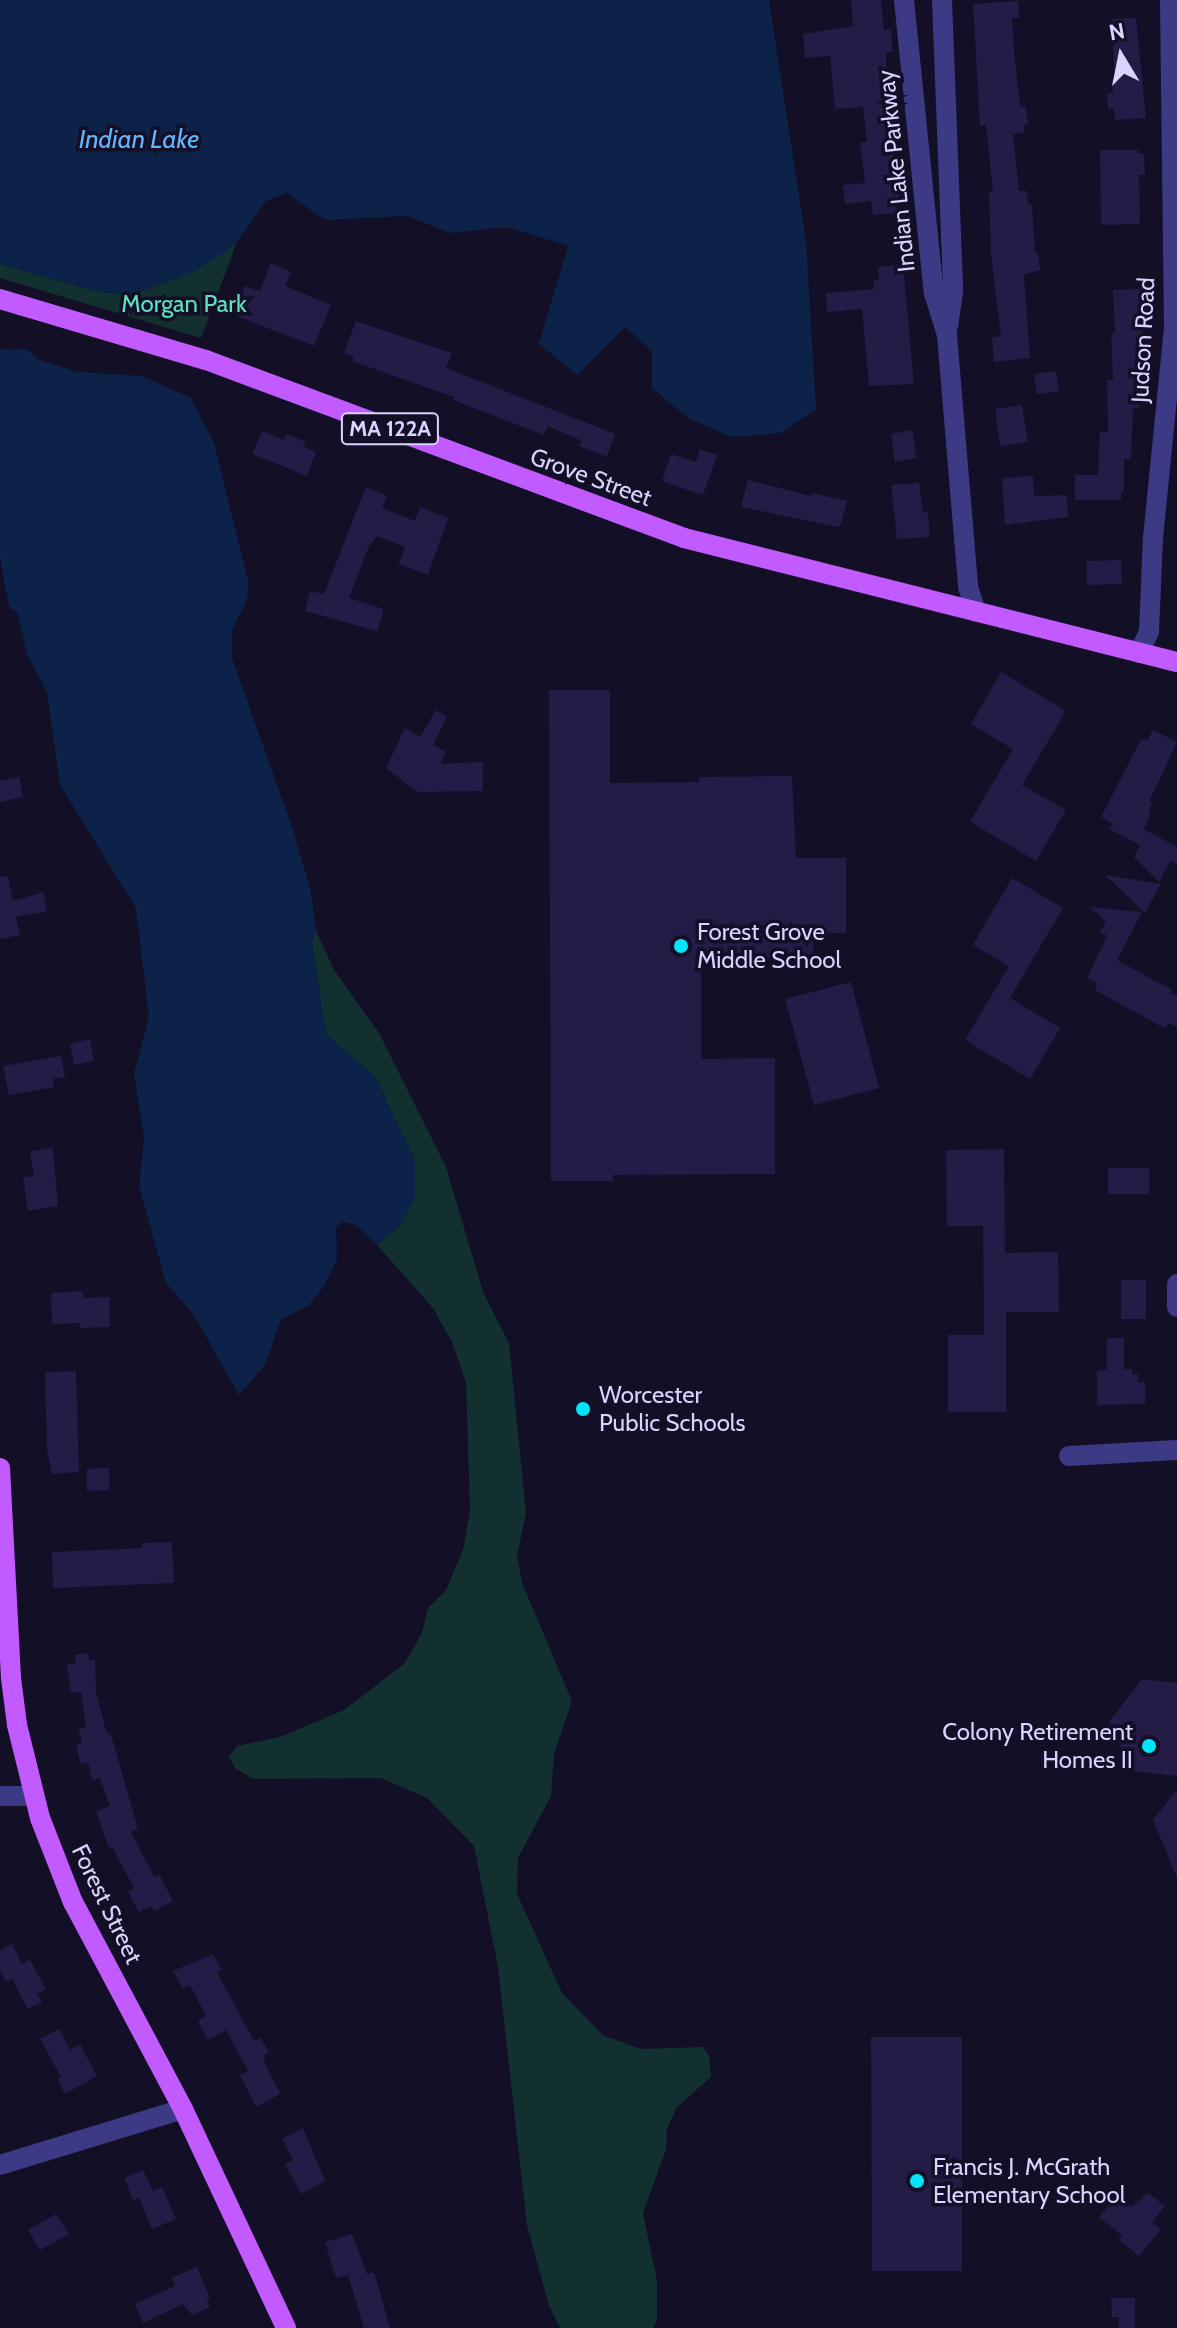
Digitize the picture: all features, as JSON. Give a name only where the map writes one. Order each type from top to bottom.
[{"type":"main road","name":"Grove Street","points":[[0,299],[206,360],[684,538],[1177,662]]},
{"type":"main road","name":"Forest Street","points":[[0,1468],[11,1678],[17,1725],[33,1796],[73,1902],[183,2109],[286,2328]]},
{"type":"street","name":"Indian Lake Parkway","points":[[904,0],[934,293],[947,335],[968,587],[976,612]]},
{"type":"street","name":"Indian Lake Parkway","points":[[942,0],[953,291],[947,335]]},
{"type":"street","name":"Judson Road","points":[[1139,653],[1149,632],[1153,538],[1174,328],[1170,0]]},
{"type":"street","points":[[1177,1284],[1177,1307]]},
{"type":"street","points":[[1069,1456],[1177,1450]]},
{"type":"street","points":[[0,1796],[33,1796]]},
{"type":"street","points":[[0,2165],[183,2109]]},
{"type":"green space","name":"Morgan Park","points":[[237,242],[201,338],[0,278],[0,264],[95,291],[122,295],[176,279]]},
{"type":"green space","points":[[316,930],[334,970],[379,1033],[446,1167],[483,1292],[509,1343],[526,1513],[517,1556],[522,1583],[572,1701],[554,1754],[551,1796],[518,1858],[517,1894],[562,1993],[603,2035],[640,2049],[703,2047],[709,2056],[711,2077],[677,2107],[667,2129],[666,2149],[643,2213],[657,2281],[657,2319],[653,2328],[560,2328],[549,2306],[527,2225],[498,1967],[474,1846],[427,1798],[381,1778],[253,1779],[235,1768],[229,1757],[237,1746],[280,1737],[344,1710],[404,1664],[422,1633],[428,1608],[446,1590],[463,1550],[470,1511],[466,1382],[452,1342],[433,1308],[377,1245],[399,1227],[415,1160],[375,1077],[326,1034],[312,942]]},
{"type":"water","name":"Indian Lake","points":[[0,0],[769,0],[806,241],[816,409],[780,433],[731,437],[688,418],[652,388],[652,351],[625,327],[578,375],[539,344],[568,246],[507,227],[450,233],[407,216],[325,220],[287,193],[266,201],[228,250],[195,271],[145,290],[122,295],[95,291],[0,264]]},
{"type":"water","points":[[0,349],[28,350],[37,359],[78,372],[142,376],[191,398],[214,443],[249,585],[246,603],[232,630],[232,658],[293,830],[311,892],[316,930],[312,942],[326,1034],[375,1077],[415,1160],[415,1198],[399,1227],[377,1245],[356,1225],[343,1222],[336,1227],[337,1259],[325,1285],[309,1305],[281,1319],[265,1365],[239,1395],[194,1315],[166,1283],[139,1186],[144,1138],[134,1073],[149,1017],[136,908],[60,785],[47,692],[27,654],[17,612],[9,607],[0,557]]},
{"type":"building","points":[[851,0],[881,0],[884,30],[891,29],[893,52],[886,53],[886,59],[893,133],[890,133],[900,200],[896,200],[897,213],[873,215],[871,201],[845,204],[843,185],[865,183],[860,143],[867,142],[863,107],[835,109],[830,56],[805,58],[803,34],[853,26]]},
{"type":"building","points":[[1018,1],[1019,18],[1012,18],[1014,50],[1019,97],[1021,107],[1026,106],[1028,125],[1024,125],[1025,132],[1013,134],[1019,191],[1027,191],[1028,205],[1032,205],[1035,253],[1038,253],[1040,270],[1024,275],[1030,358],[994,362],[992,337],[1001,336],[991,255],[989,192],[993,192],[986,125],[980,126],[973,4]]},
{"type":"building","points":[[1136,18],[1146,118],[1115,120],[1114,109],[1108,109],[1107,93],[1113,93],[1112,80],[1115,80],[1112,19]]},
{"type":"building","points":[[1100,150],[1138,150],[1138,154],[1144,154],[1145,175],[1139,175],[1140,224],[1101,225]]},
{"type":"building","points":[[271,263],[291,272],[285,286],[331,305],[314,346],[234,315],[245,286],[260,291]]},
{"type":"building","points":[[903,264],[914,384],[869,386],[862,309],[827,312],[826,293],[874,289],[873,281],[879,280],[877,267]]},
{"type":"building","points":[[1140,289],[1140,293],[1144,293],[1146,317],[1142,317],[1143,355],[1137,356],[1139,408],[1133,408],[1131,459],[1124,459],[1124,491],[1121,491],[1121,500],[1075,500],[1075,475],[1098,475],[1100,432],[1108,432],[1107,380],[1113,380],[1111,333],[1115,333],[1113,290]]},
{"type":"building","points":[[356,321],[452,353],[446,368],[615,434],[607,457],[579,446],[582,441],[548,426],[544,435],[453,400],[454,397],[352,361],[354,357],[344,353]]},
{"type":"building","points":[[1056,371],[1059,391],[1037,394],[1034,374]]},
{"type":"building","points":[[1022,405],[1028,442],[1000,446],[995,409]]},
{"type":"building","points":[[913,430],[916,458],[895,462],[891,434]]},
{"type":"building","points":[[262,431],[284,440],[286,434],[306,442],[304,447],[316,452],[307,476],[252,454]]},
{"type":"building","points":[[700,449],[717,455],[703,495],[662,481],[671,454],[696,462]]},
{"type":"building","points":[[1033,476],[1034,496],[1067,495],[1068,517],[1005,525],[1002,478]]},
{"type":"building","points":[[748,480],[811,496],[812,493],[847,501],[841,524],[838,527],[741,507]]},
{"type":"building","points":[[919,483],[923,513],[928,512],[930,537],[897,539],[891,485]]},
{"type":"building","points":[[366,487],[387,496],[382,508],[415,521],[420,507],[448,518],[428,575],[399,564],[405,547],[377,536],[369,546],[349,598],[384,609],[377,631],[305,611],[310,591],[324,594]]},
{"type":"building","points":[[1121,560],[1122,584],[1087,585],[1086,561]]},
{"type":"building","points":[[1001,672],[1066,711],[1022,785],[1066,810],[1036,861],[970,822],[1013,749],[971,724]]},
{"type":"building","name":"Forest Grove Middle School","points":[[549,690],[610,690],[610,783],[699,782],[699,777],[792,776],[796,858],[846,858],[846,933],[813,933],[813,959],[701,960],[701,1059],[775,1058],[775,1174],[613,1175],[613,1181],[551,1181]]},
{"type":"building","points":[[436,710],[447,717],[433,745],[446,752],[440,764],[483,762],[483,791],[418,792],[386,768],[405,728],[420,737]]},
{"type":"building","points":[[1153,730],[1177,742],[1149,802],[1152,804],[1148,812],[1151,814],[1144,829],[1177,847],[1177,864],[1170,861],[1159,882],[1134,857],[1140,845],[1109,829],[1113,824],[1101,817],[1141,739],[1148,740]]},
{"type":"building","points":[[19,777],[23,797],[0,802],[0,781]]},
{"type":"building","points":[[1105,875],[1161,884],[1145,913]]},
{"type":"building","points":[[8,876],[13,901],[43,892],[47,911],[16,917],[20,935],[0,939],[0,877]]},
{"type":"building","points":[[1012,878],[1063,908],[1010,998],[1060,1028],[1030,1079],[965,1040],[1009,966],[973,945]]},
{"type":"building","points":[[1090,907],[1142,912],[1117,960],[1172,990],[1170,993],[1177,996],[1177,1027],[1169,1023],[1164,1028],[1095,990],[1097,983],[1087,978],[1107,936],[1100,932],[1106,922]]},
{"type":"building","points":[[851,982],[879,1088],[814,1105],[785,999]]},
{"type":"building","points":[[90,1039],[94,1061],[74,1065],[70,1044]]},
{"type":"building","points":[[61,1056],[65,1077],[53,1079],[54,1087],[9,1095],[3,1066]]},
{"type":"building","points":[[53,1148],[58,1206],[28,1211],[23,1177],[34,1176],[30,1151]]},
{"type":"building","points":[[1004,1149],[1005,1253],[1058,1252],[1059,1312],[1006,1312],[1006,1412],[948,1412],[948,1335],[984,1335],[983,1226],[947,1226],[946,1150]]},
{"type":"building","points":[[1108,1168],[1149,1168],[1149,1194],[1108,1194]]},
{"type":"building","points":[[1121,1280],[1146,1280],[1146,1319],[1121,1319]]},
{"type":"building","points":[[83,1291],[83,1298],[109,1297],[110,1327],[80,1328],[80,1323],[52,1324],[51,1293]]},
{"type":"building","points":[[1107,1338],[1124,1338],[1124,1369],[1132,1369],[1132,1374],[1138,1374],[1138,1382],[1145,1382],[1145,1404],[1097,1405],[1097,1371],[1107,1370]]},
{"type":"building","points":[[76,1371],[79,1472],[52,1474],[47,1451],[45,1372]]},
{"type":"building","points":[[109,1468],[109,1490],[87,1491],[87,1469]]},
{"type":"building","points":[[172,1542],[174,1583],[53,1588],[52,1552],[142,1548],[141,1543]]},
{"type":"building","points":[[87,1653],[89,1660],[95,1660],[96,1691],[106,1731],[112,1738],[138,1829],[131,1832],[154,1877],[159,1874],[173,1901],[154,1911],[151,1906],[139,1912],[128,1892],[134,1888],[112,1847],[109,1848],[96,1811],[110,1806],[100,1778],[92,1780],[88,1762],[81,1764],[76,1745],[82,1743],[78,1729],[86,1727],[81,1692],[71,1693],[67,1664],[76,1663],[75,1655]]},
{"type":"building","name":"Colony Retirement Homes II","points":[[1142,1679],[1177,1683],[1177,1776],[1131,1771],[1109,1722]]},
{"type":"building","name":"Colony Retirement Homes II","points":[[1177,1789],[1177,1878],[1153,1820]]},
{"type":"building","points":[[12,1944],[22,1964],[30,1960],[46,1989],[37,1994],[42,2002],[28,2009],[12,1979],[6,1982],[0,1970],[0,1951]]},
{"type":"building","points":[[213,1954],[222,1970],[217,1972],[254,2041],[261,2038],[269,2053],[264,2055],[265,2064],[280,2094],[256,2107],[240,2075],[248,2071],[226,2030],[208,2040],[198,2021],[206,2016],[190,1985],[183,1989],[173,1971]]},
{"type":"building","points":[[59,2029],[70,2050],[80,2044],[97,2076],[65,2094],[57,2079],[61,2077],[40,2039]]},
{"type":"building","name":"Francis J. McGrath Elementary School","points":[[871,2037],[962,2037],[962,2271],[872,2271]]},
{"type":"building","points":[[303,2128],[325,2181],[301,2194],[285,2164],[293,2160],[282,2139]]},
{"type":"building","points":[[143,2170],[153,2191],[162,2187],[176,2219],[152,2229],[139,2198],[133,2200],[124,2178]]},
{"type":"building","points":[[1148,2193],[1165,2206],[1152,2222],[1161,2229],[1139,2256],[1119,2240],[1122,2236],[1099,2217],[1117,2196],[1131,2207]]},
{"type":"building","points":[[56,2214],[69,2234],[40,2250],[28,2230]]},
{"type":"building","points":[[352,2234],[367,2274],[374,2272],[390,2328],[364,2328],[348,2275],[336,2278],[325,2242]]},
{"type":"building","points":[[197,2267],[210,2298],[207,2300],[210,2307],[192,2315],[183,2304],[143,2323],[135,2304],[175,2286],[172,2278]]},
{"type":"building","points":[[1111,2298],[1135,2298],[1135,2328],[1119,2328],[1119,2317],[1112,2317]]},
{"type":"place","name":"Forest Grove Middle School","points":[[681,946]]},
{"type":"place","name":"Worcester Public Schools","points":[[583,1409]]},
{"type":"place","name":"Colony Retirement Homes II","points":[[1149,1746]]},
{"type":"place","name":"Francis J. McGrath Elementary School","points":[[917,2181]]}]
